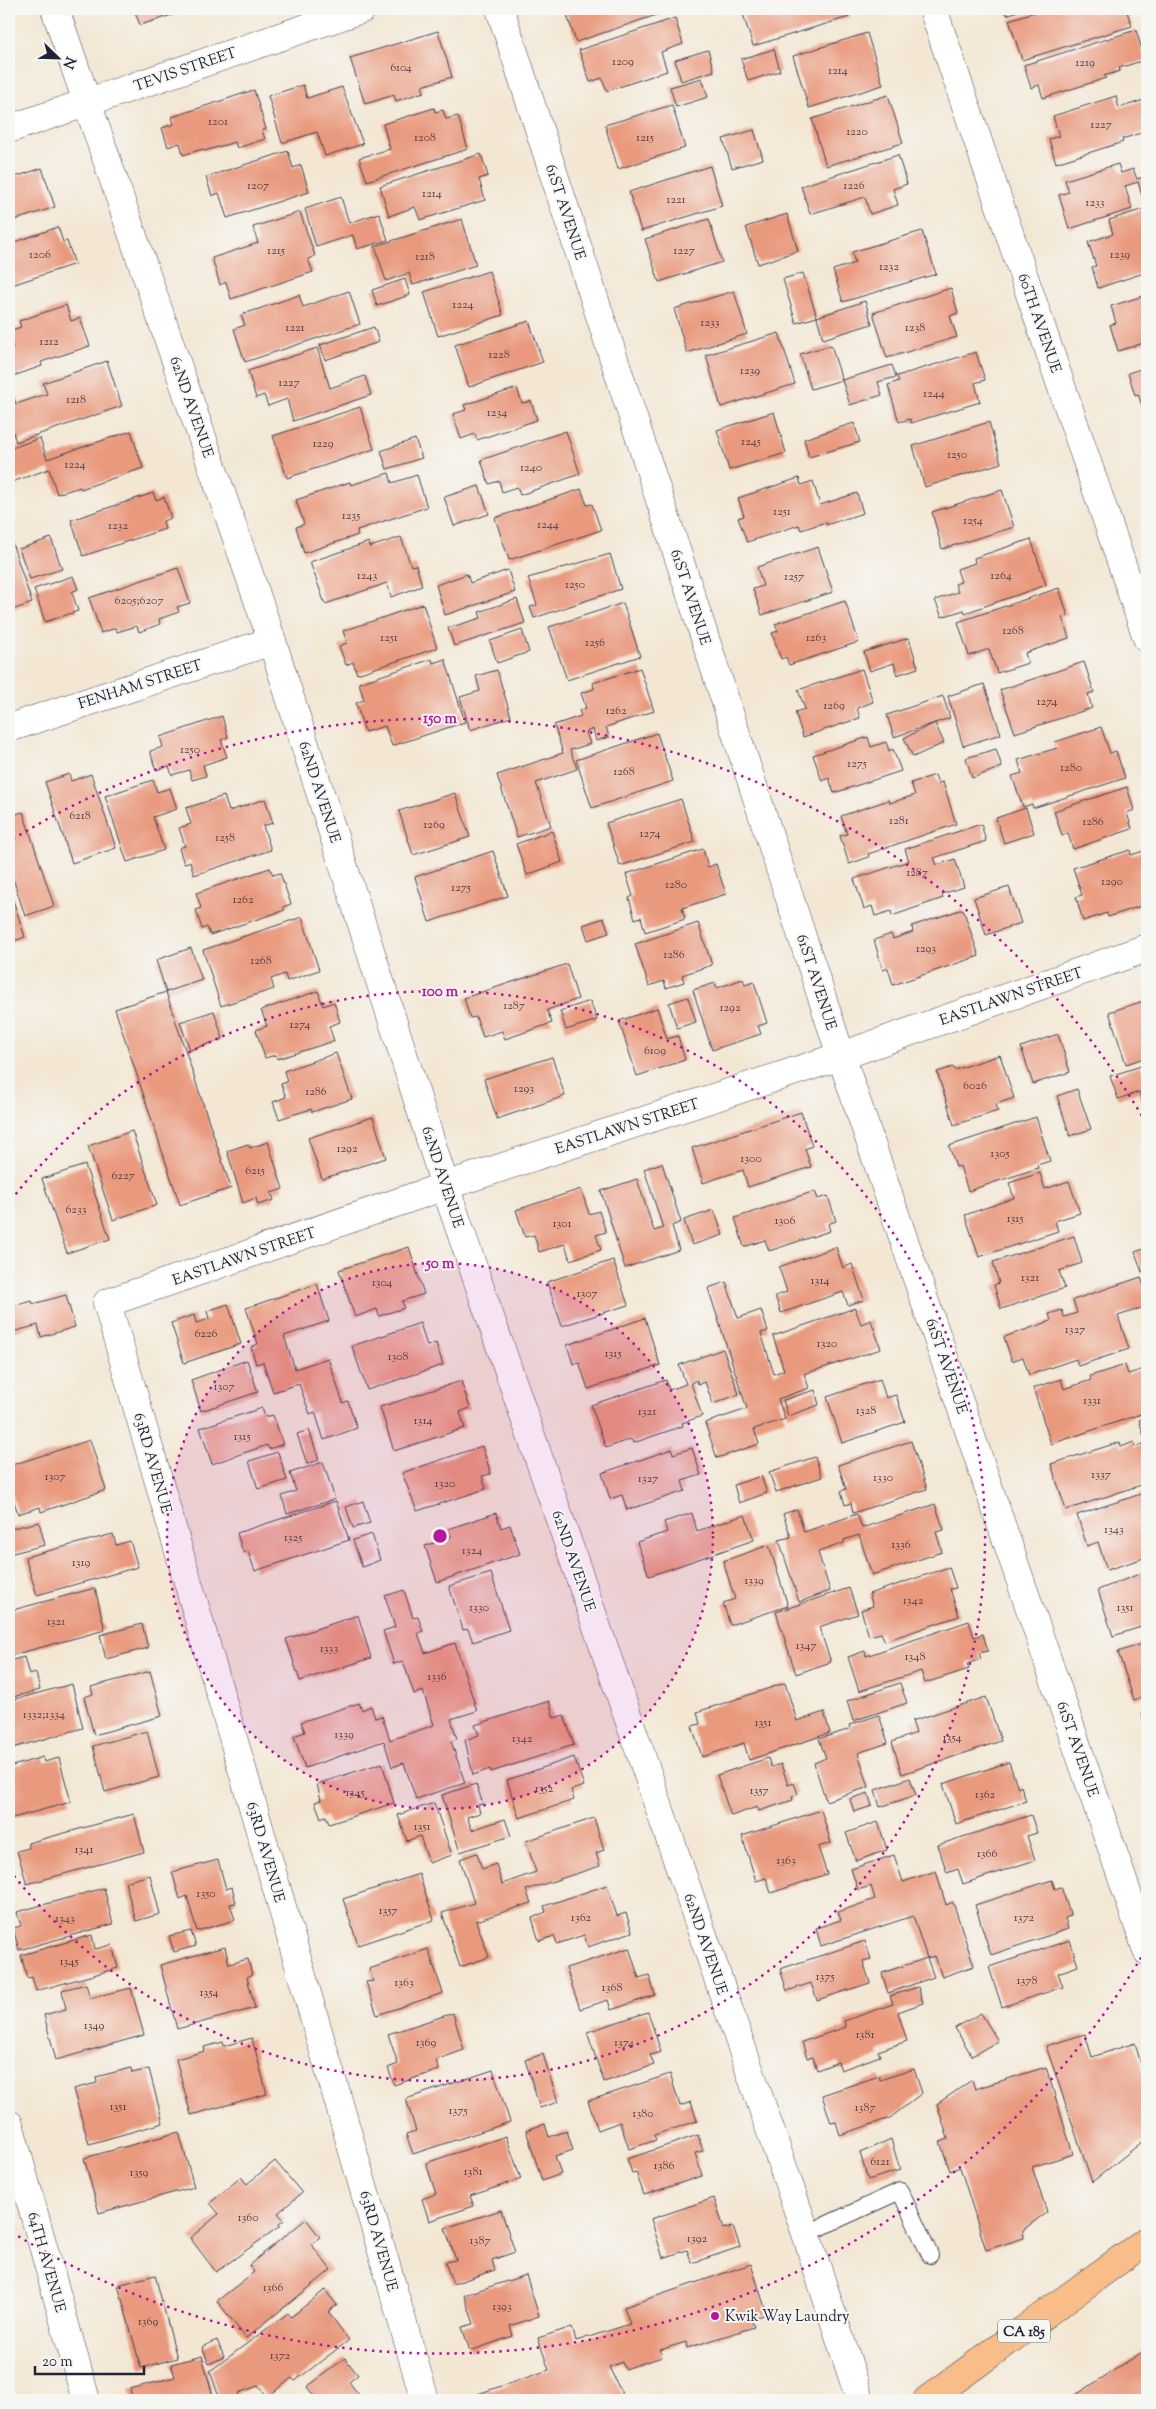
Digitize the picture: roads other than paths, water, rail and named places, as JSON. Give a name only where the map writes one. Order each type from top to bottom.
[{"type":"main road","name":"CA 185","points":[[927,2400],[1147,2240]]},
{"type":"street","name":"62ND AVENUE","points":[[55,9],[272,641],[445,1186],[806,2234],[860,2400]]},
{"type":"street","name":"TEVIS STREET","points":[[9,129],[362,9]]},
{"type":"street","name":"61ST AVENUE","points":[[500,9],[841,1056],[1147,1951]]},
{"type":"street","name":"60TH AVENUE","points":[[933,9],[1147,638]]},
{"type":"street","name":"FENHAM STREET","points":[[9,728],[272,641]]},
{"type":"street","name":"EASTLAWN STREET","points":[[107,1303],[445,1186],[841,1056],[1147,948]]},
{"type":"street","name":"63RD AVENUE","points":[[107,1303],[425,2400]]},
{"type":"street","name":"64TH AVENUE","points":[[9,2124],[86,2400]]},
{"type":"lane","points":[[806,2234],[900,2191],[930,2255]]},
{"type":"place","name":"Kwik Way Laundry","points":[[715,2316]]}]
